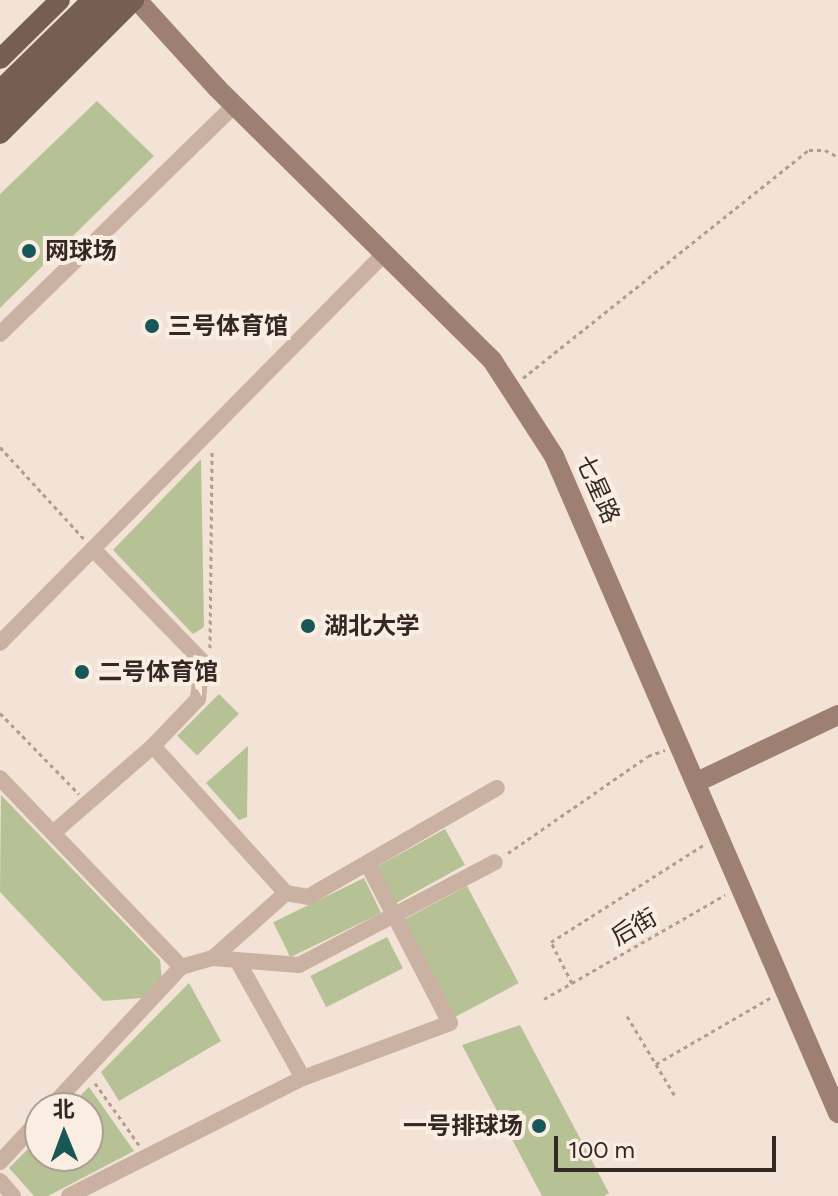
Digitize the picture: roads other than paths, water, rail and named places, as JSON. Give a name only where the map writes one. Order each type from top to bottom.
[{"type":"main road","points":[[0,59],[60,0]]},
{"type":"main road","points":[[0,90],[92,0]]},
{"type":"main road","points":[[0,113],[114,0]]},
{"type":"main road","points":[[0,134],[135,0]]},
{"type":"street","name":"七星路","points":[[135,0],[235,105],[492,360],[554,456],[838,1113]]},
{"type":"street","points":[[0,334],[235,105]]},
{"type":"street","points":[[0,643],[212,433],[385,253]]},
{"type":"street","points":[[53,833],[153,746],[198,699],[202,661],[94,550]]},
{"type":"street","points":[[697,782],[838,715]]},
{"type":"street","points":[[153,746],[286,893],[308,897],[497,788]]},
{"type":"street","points":[[0,778],[181,967]]},
{"type":"street","points":[[65,1092],[181,967],[213,958],[299,965],[495,862]]},
{"type":"street","points":[[69,1196],[303,1078],[450,1023],[368,865]]},
{"type":"street","points":[[213,958],[286,893]]},
{"type":"street","points":[[237,960],[303,1078]]},
{"type":"street","points":[[0,1162],[24,1136]]},
{"type":"street","points":[[0,1181],[13,1196]]},
{"type":"place","name":"网球场","points":[[29,251]]},
{"type":"place","name":"三号体育馆","points":[[152,326]]},
{"type":"place","name":"湖北大学","points":[[308,626]]},
{"type":"place","name":"二号体育馆","points":[[82,672]]},
{"type":"place","name":"一号排球场","points":[[539,1126]]}]
